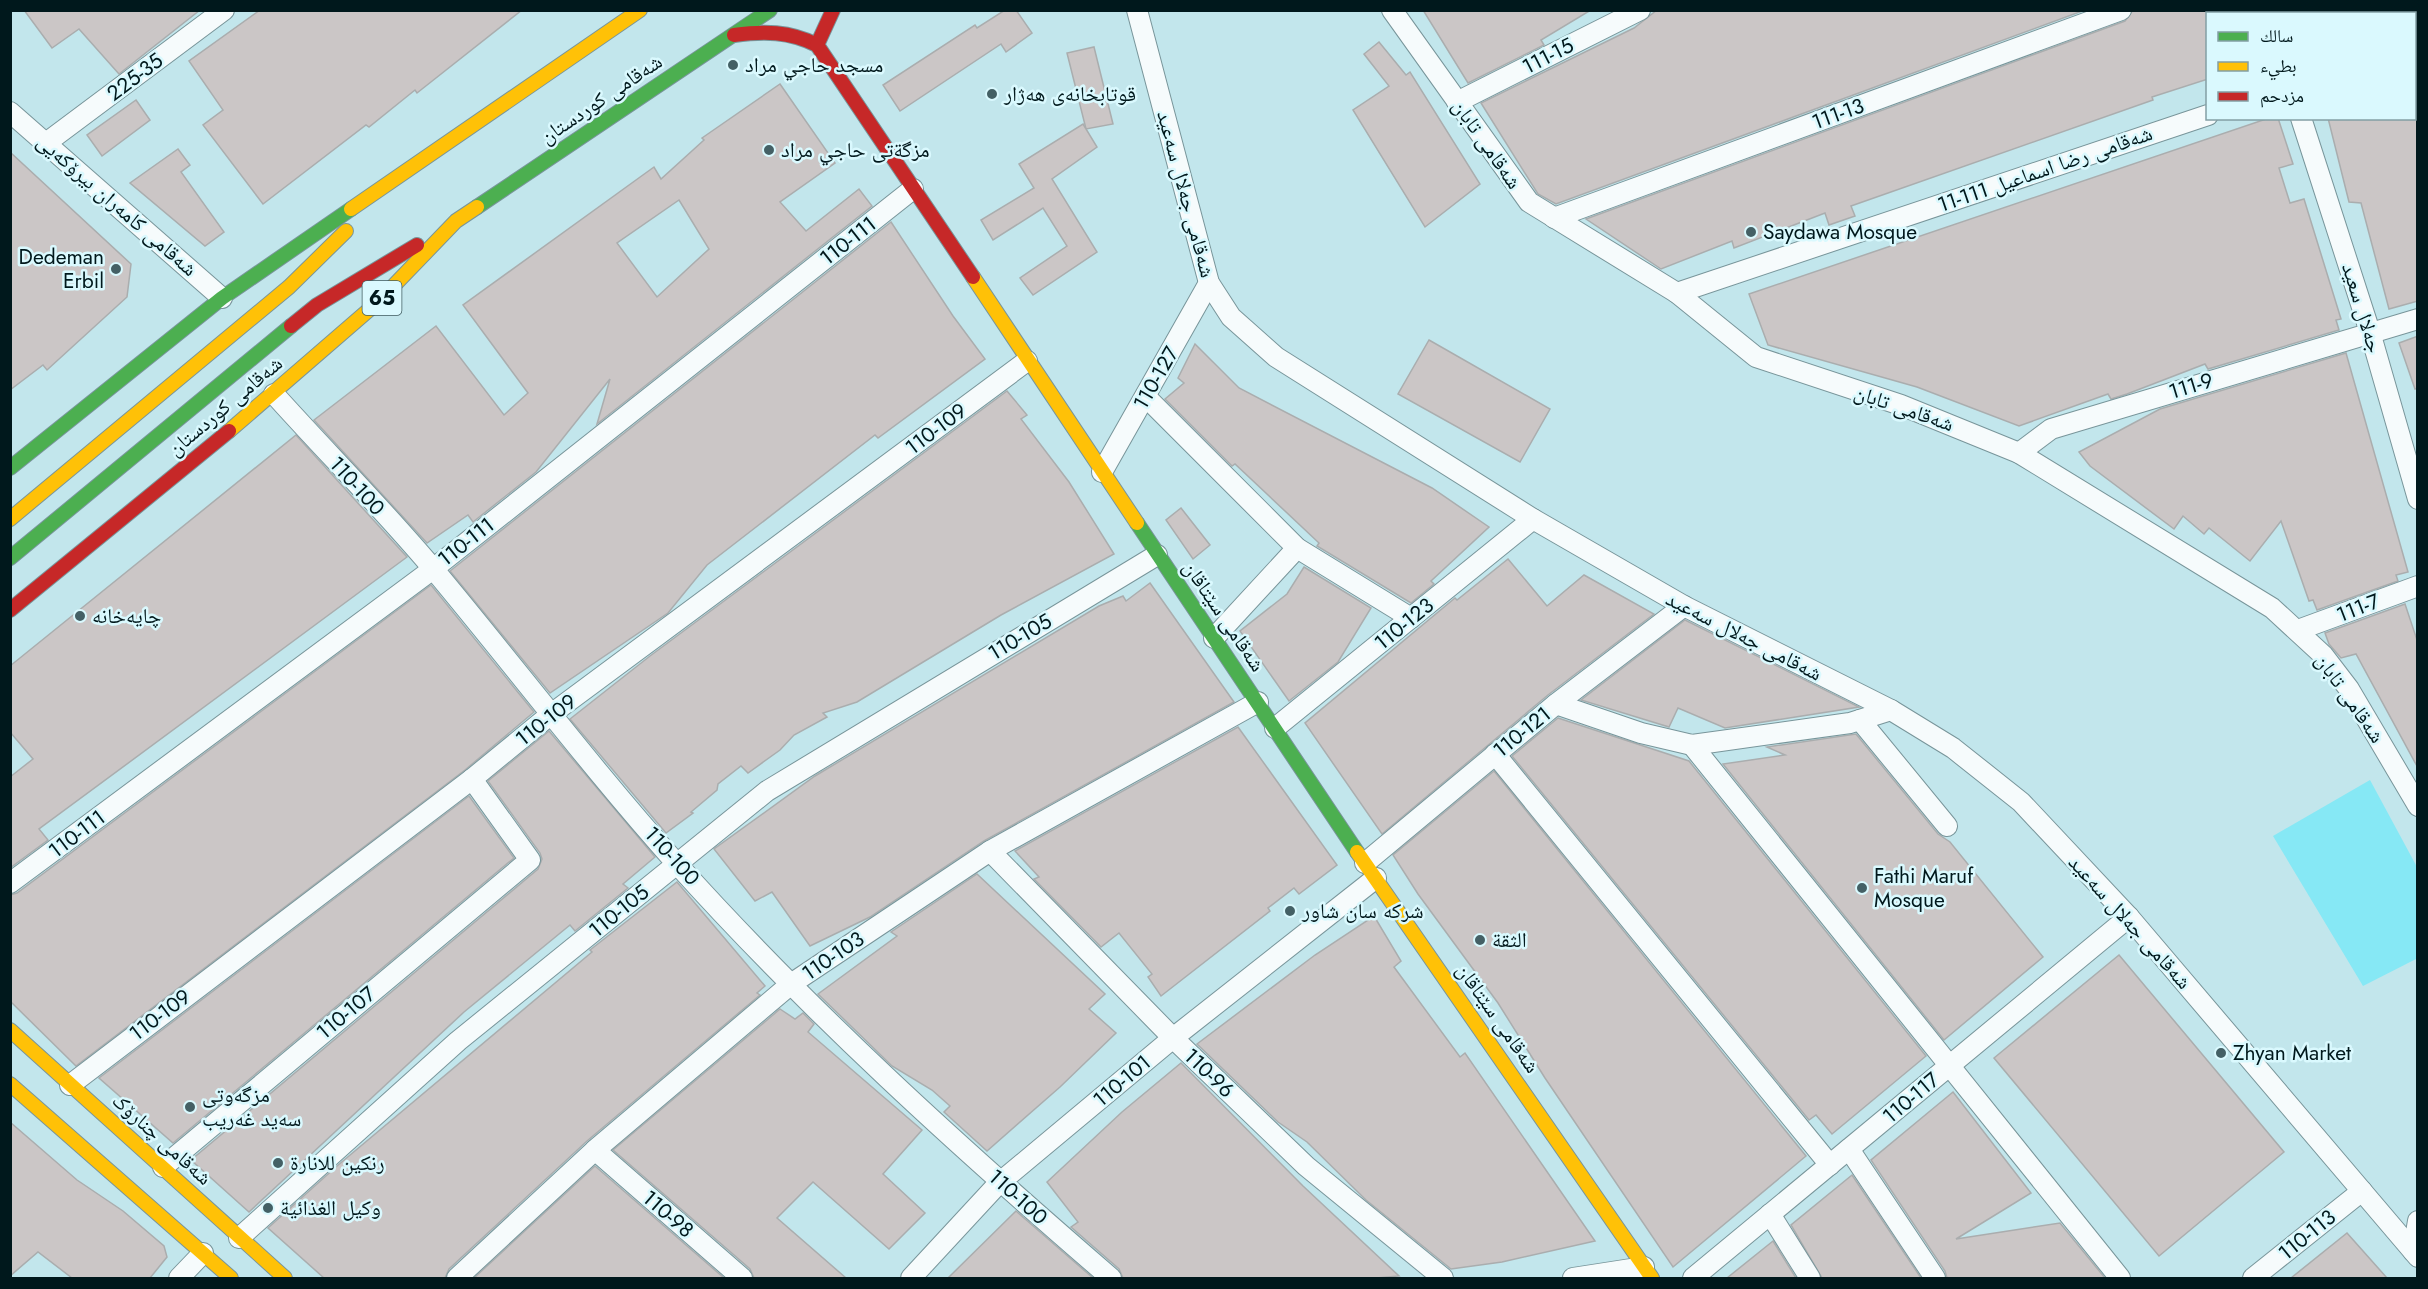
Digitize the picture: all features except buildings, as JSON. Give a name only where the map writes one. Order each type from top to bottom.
[{"type":"main road","points":[[10,468],[222,298],[640,10]]},
{"type":"main road","name":"شەقامی کوردستان","points":[[10,558],[317,305],[456,221],[770,10]]},
{"type":"main road","points":[[734,35],[780,30],[799,35],[817,45],[820,32],[833,10]]},
{"type":"main road","name":"شەقامی سێتاقان","points":[[817,45],[1370,870],[1648,1273]]},
{"type":"main road","points":[[10,519],[289,287],[410,168]]},
{"type":"main road","name":"شەقامی کوردستان","points":[[10,610],[274,394],[378,302],[456,221]]},
{"type":"main road","name":"شەقامی چنارۆک","points":[[10,1030],[285,1278]]},
{"type":"main road","points":[[10,1084],[231,1278]]},
{"type":"street","name":"225-35","points":[[46,143],[224,10]]},
{"type":"street","name":"شەقامی جەلال سەعید","points":[[1137,10],[1209,283],[1231,317],[1276,357],[1533,519],[1684,606],[1891,710],[1953,748],[2020,802],[2129,917],[2415,1254]]},
{"type":"street","name":"شەقامی تابان","points":[[1392,10],[1529,202],[1677,293],[1750,352],[1767,362],[1901,405],[2019,453],[2272,608],[2323,655],[2349,689],[2418,806]]},
{"type":"street","name":"111-15","points":[[1457,102],[1640,10]]},
{"type":"street","name":"111-13","points":[[1554,218],[2121,10]]},
{"type":"street","name":"شه‌قامی كامەران بیرۆكەیی","points":[[10,112],[222,298]]},
{"type":"street","name":"شەقامی رضا اسماعيل 111-11","points":[[1677,293],[2206,116]]},
{"type":"street","name":"جه‌لال سعید","points":[[2302,120],[2370,332],[2418,498]]},
{"type":"street","name":"110-111","points":[[10,883],[433,569],[913,189]]},
{"type":"street","name":"110-127","points":[[1102,472],[1209,283]]},
{"type":"street","name":"111-9","points":[[2019,453],[2051,429],[2418,319]]},
{"type":"street","name":"110-109","points":[[70,1085],[472,780],[550,716],[1028,361]]},
{"type":"street","name":"110-100","points":[[274,394],[433,569],[550,716],[677,864],[791,984],[1000,1182],[1111,1278]]},
{"type":"street","points":[[1146,397],[1297,548],[1411,618]]},
{"type":"street","name":"110-123","points":[[1275,728],[1533,519]]},
{"type":"street","points":[[1214,638],[1297,548]]},
{"type":"street","name":"110-105","points":[[239,1238],[458,1041],[767,791],[1157,555]]},
{"type":"street","name":"111-7","points":[[2298,630],[2418,586]]},
{"type":"street","name":"110-121","points":[[1370,870],[1495,754],[1684,606]]},
{"type":"street","name":"110-103","points":[[457,1278],[595,1150],[791,984],[990,851],[1258,702]]},
{"type":"street","points":[[1556,704],[1641,733],[1692,745],[1860,720],[1891,710]]},
{"type":"street","points":[[1860,720],[1947,826]]},
{"type":"street","points":[[1692,745],[1948,1067],[2120,1278]]},
{"type":"street","points":[[1495,754],[1830,1165]]},
{"type":"street","name":"110-107","points":[[163,1167],[530,860],[472,780]]},
{"type":"street","name":"110-96","points":[[990,851],[1173,1038],[1306,1166],[1443,1278]]},
{"type":"street","name":"110-101","points":[[911,1278],[1000,1182],[1370,870]]},
{"type":"street","name":"110-117","points":[[1693,1278],[2129,917]]},
{"type":"street","points":[[1849,1149],[1935,1278]]},
{"type":"street","name":"110-98","points":[[595,1150],[742,1278]]},
{"type":"street","name":"110-113","points":[[2253,1278],[2362,1191]]},
{"type":"street","points":[[1770,1214],[1810,1278]]},
{"type":"street","points":[[2415,1254],[2418,1221]]},
{"type":"street","points":[[179,1278],[203,1253]]},
{"type":"street","points":[[1573,1278],[1648,1273]]},
{"type":"shaded area","points":[[2370,780],[2417,867],[2418,958],[2363,986],[2273,836]]},
{"type":"traffic: fast","points":[[477,207],[770,10]]},
{"type":"traffic: fast","points":[[10,468],[222,298],[351,209]]},
{"type":"traffic: fast","points":[[10,558],[291,326]]},
{"type":"traffic: fast","points":[[1137,523],[1357,852]]},
{"type":"traffic: slow","points":[[351,209],[640,10]]},
{"type":"traffic: slow","points":[[229,431],[378,302],[456,221],[477,207]]},
{"type":"traffic: slow","points":[[10,519],[289,287],[346,231]]},
{"type":"traffic: slow","points":[[973,277],[1137,523]]},
{"type":"traffic: slow","points":[[1357,852],[1652,1278]]},
{"type":"traffic: slow","points":[[10,1030],[285,1278]]},
{"type":"traffic: slow","points":[[10,1084],[231,1278]]},
{"type":"traffic: jam","points":[[817,45],[833,10]]},
{"type":"traffic: jam","points":[[734,35],[776,33],[807,40],[817,45],[973,277]]},
{"type":"traffic: jam","points":[[291,326],[317,305],[417,245]]},
{"type":"traffic: jam","points":[[10,610],[229,431]]},
{"type":"place","name":"مسجد حاجي مراد","points":[[733,65]]},
{"type":"place","name":"قوتابخانەی هەژار","points":[[992,94]]},
{"type":"place","name":"مزگةتی حاجي مراد","points":[[769,150]]},
{"type":"place","name":"Saydawa Mosque","points":[[1751,232]]},
{"type":"place","name":"Dedeman Erbil","points":[[116,269]]},
{"type":"place","name":"چایەخانە","points":[[80,616]]},
{"type":"place","name":"Fathi Maruf Mosque","points":[[1862,888]]},
{"type":"place","name":"شرکە سان شاور","points":[[1290,911]]},
{"type":"place","name":"الثقة","points":[[1480,940]]},
{"type":"place","name":"Zhyan Market","points":[[2221,1053]]},
{"type":"place","name":"مزگەوتی سەید غەریب","points":[[190,1107]]},
{"type":"place","name":"رنكين للانارة","points":[[278,1163]]},
{"type":"place","name":"وكيل الغذائية","points":[[268,1208]]}]
